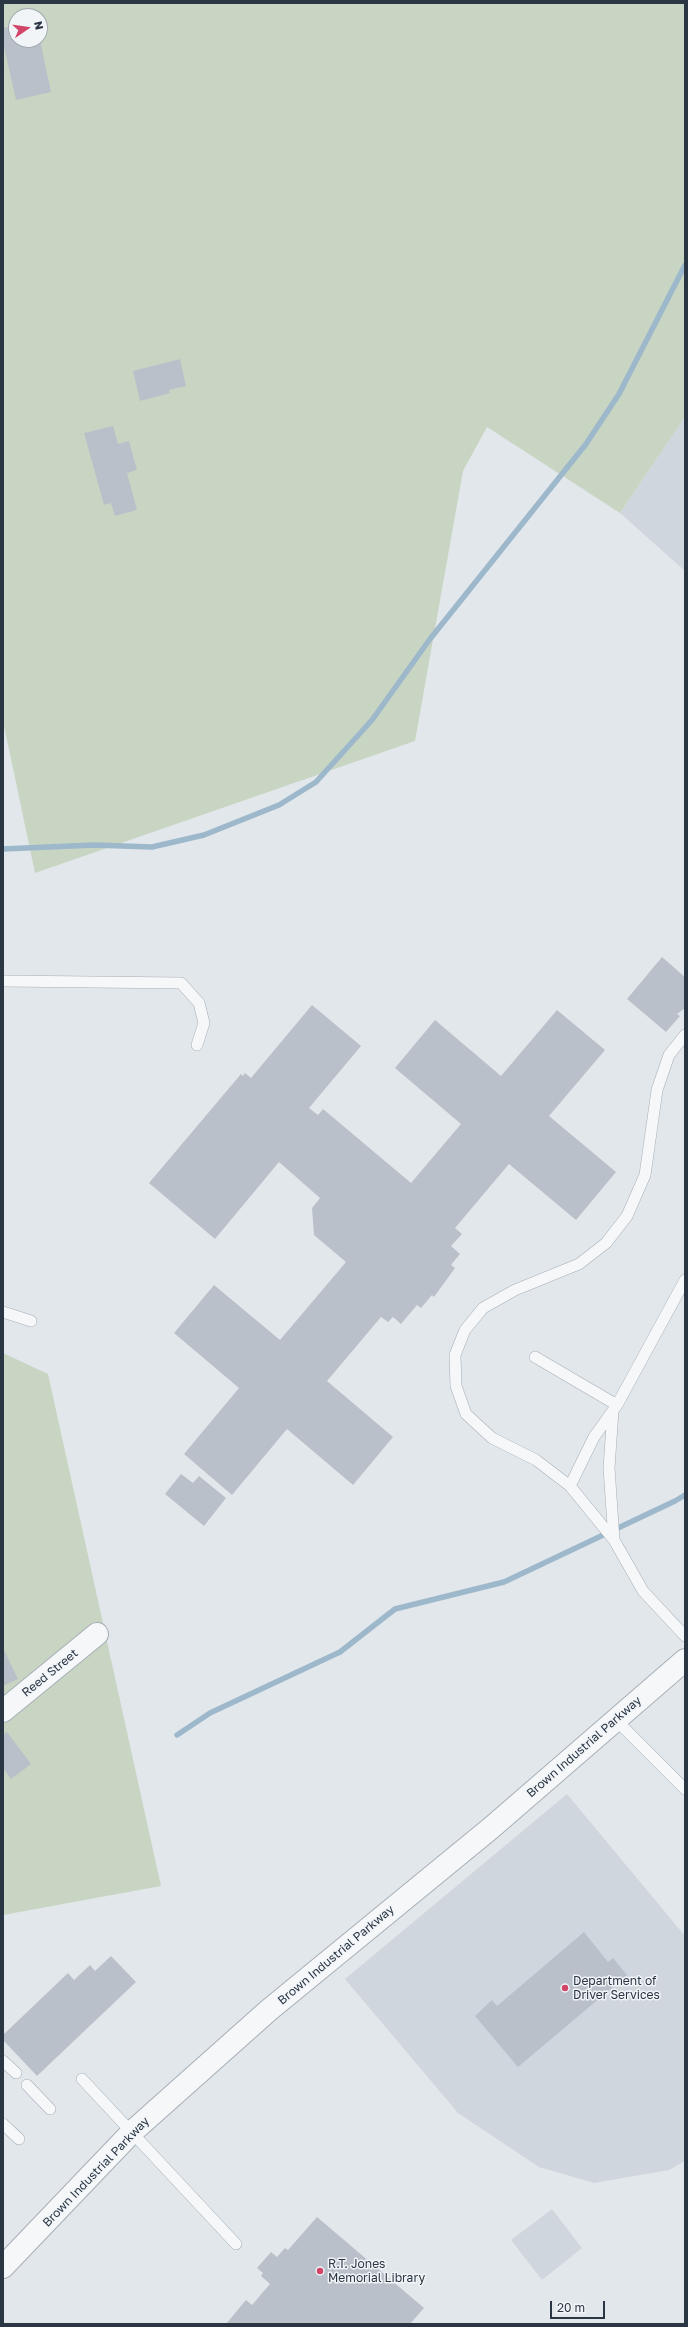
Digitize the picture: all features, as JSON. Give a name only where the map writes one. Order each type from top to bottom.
[{"type":"street","name":"Reed Street","points":[[3,1711],[97,1634]]},
{"type":"street","name":"Brown Industrial Parkway","points":[[3,2267],[132,2132],[275,2005],[490,1828],[685,1660]]},
{"type":"lane","points":[[3,981],[181,982],[199,1003],[204,1023],[197,1045]]},
{"type":"lane","points":[[685,1035],[668,1055],[657,1090],[645,1175],[627,1216],[606,1243],[579,1264],[516,1290],[483,1308],[466,1330],[455,1354],[456,1386],[466,1414],[492,1438],[536,1460],[570,1486],[614,1540],[644,1591],[685,1636]]},
{"type":"lane","points":[[570,1486],[594,1437],[615,1408],[685,1280]]},
{"type":"lane","points":[[3,1312],[31,1320]]},
{"type":"lane","points":[[535,1357],[615,1408]]},
{"type":"lane","points":[[614,1540],[609,1468],[615,1408]]},
{"type":"lane","points":[[616,1720],[685,1789]]},
{"type":"lane","points":[[3,2061],[16,2073]]},
{"type":"lane","points":[[82,2079],[236,2244]]},
{"type":"lane","points":[[27,2085],[50,2109]]},
{"type":"lane","points":[[3,2124],[19,2139]]},
{"type":"shaded area","points":[[685,417],[685,571],[620,513]]},
{"type":"shaded area","points":[[567,1794],[685,1936],[685,2161],[669,2170],[594,2183],[539,2167],[458,2113],[345,1979]]},
{"type":"shaded area","points":[[552,2209],[582,2248],[542,2280],[511,2240]]},
{"type":"green space","points":[[3,3],[685,3],[685,417],[620,513],[487,427],[463,471],[415,741],[35,873],[3,721]]},
{"type":"green space","points":[[3,1353],[48,1374],[161,1886],[3,1915]]},
{"type":"building","points":[[8,27],[8,48],[42,48],[51,92],[16,100],[3,42],[3,28]]},
{"type":"building","points":[[180,359],[186,386],[169,390],[170,393],[140,401],[133,371]]},
{"type":"building","points":[[113,426],[118,444],[129,441],[137,470],[127,473],[137,510],[115,516],[111,503],[104,505],[84,433]]},
{"type":"building","points":[[662,957],[685,977],[685,1008],[677,1014],[680,1016],[666,1032],[627,999]]},
{"type":"building","points":[[312,1005],[361,1046],[309,1108],[318,1115],[323,1109],[411,1183],[461,1124],[395,1068],[435,1020],[501,1076],[557,1010],[605,1050],[549,1116],[616,1172],[576,1220],[509,1164],[455,1228],[462,1234],[451,1246],[460,1254],[451,1265],[455,1268],[434,1297],[432,1295],[421,1308],[417,1305],[401,1324],[393,1317],[388,1322],[381,1317],[327,1381],[393,1437],[353,1485],[287,1429],[232,1495],[184,1454],[239,1388],[174,1333],[214,1285],[280,1340],[346,1262],[314,1235],[312,1208],[320,1198],[279,1162],[215,1239],[149,1183],[241,1074],[243,1076],[245,1073],[251,1078]]},
{"type":"building","points":[[181,1474],[193,1483],[199,1476],[226,1498],[204,1526],[165,1494]]},
{"type":"building","points":[[3,1648],[18,1679],[3,1686]]},
{"type":"building","points":[[7,1732],[31,1764],[11,1779],[3,1768],[3,1735]]},
{"type":"building","name":"Department of Driver Services","points":[[584,1932],[608,1962],[613,1958],[627,1975],[518,2067],[475,2016],[492,2000],[497,2006]]},
{"type":"building","points":[[111,1956],[136,1982],[37,2076],[3,2040],[3,2035],[68,1973],[74,1980],[90,1965],[95,1971]]},
{"type":"building","name":"R.T. Jones Memorial Library","points":[[317,2217],[424,2308],[410,2324],[226,2324],[246,2300],[252,2305],[270,2284],[261,2276],[263,2273],[257,2268],[271,2252],[277,2257],[285,2248],[288,2250]]},
{"type":"waterway","points":[[3,849],[94,845],[152,847],[204,835],[279,805],[316,782],[372,720],[430,639],[586,444],[619,394],[685,265]]},
{"type":"waterway","points":[[177,1735],[210,1713],[340,1652],[395,1609],[504,1582],[685,1495]]},
{"type":"place","name":"Department of Driver Services","points":[[565,1988]]},
{"type":"place","name":"R.T. Jones Memorial Library","points":[[320,2271]]}]
